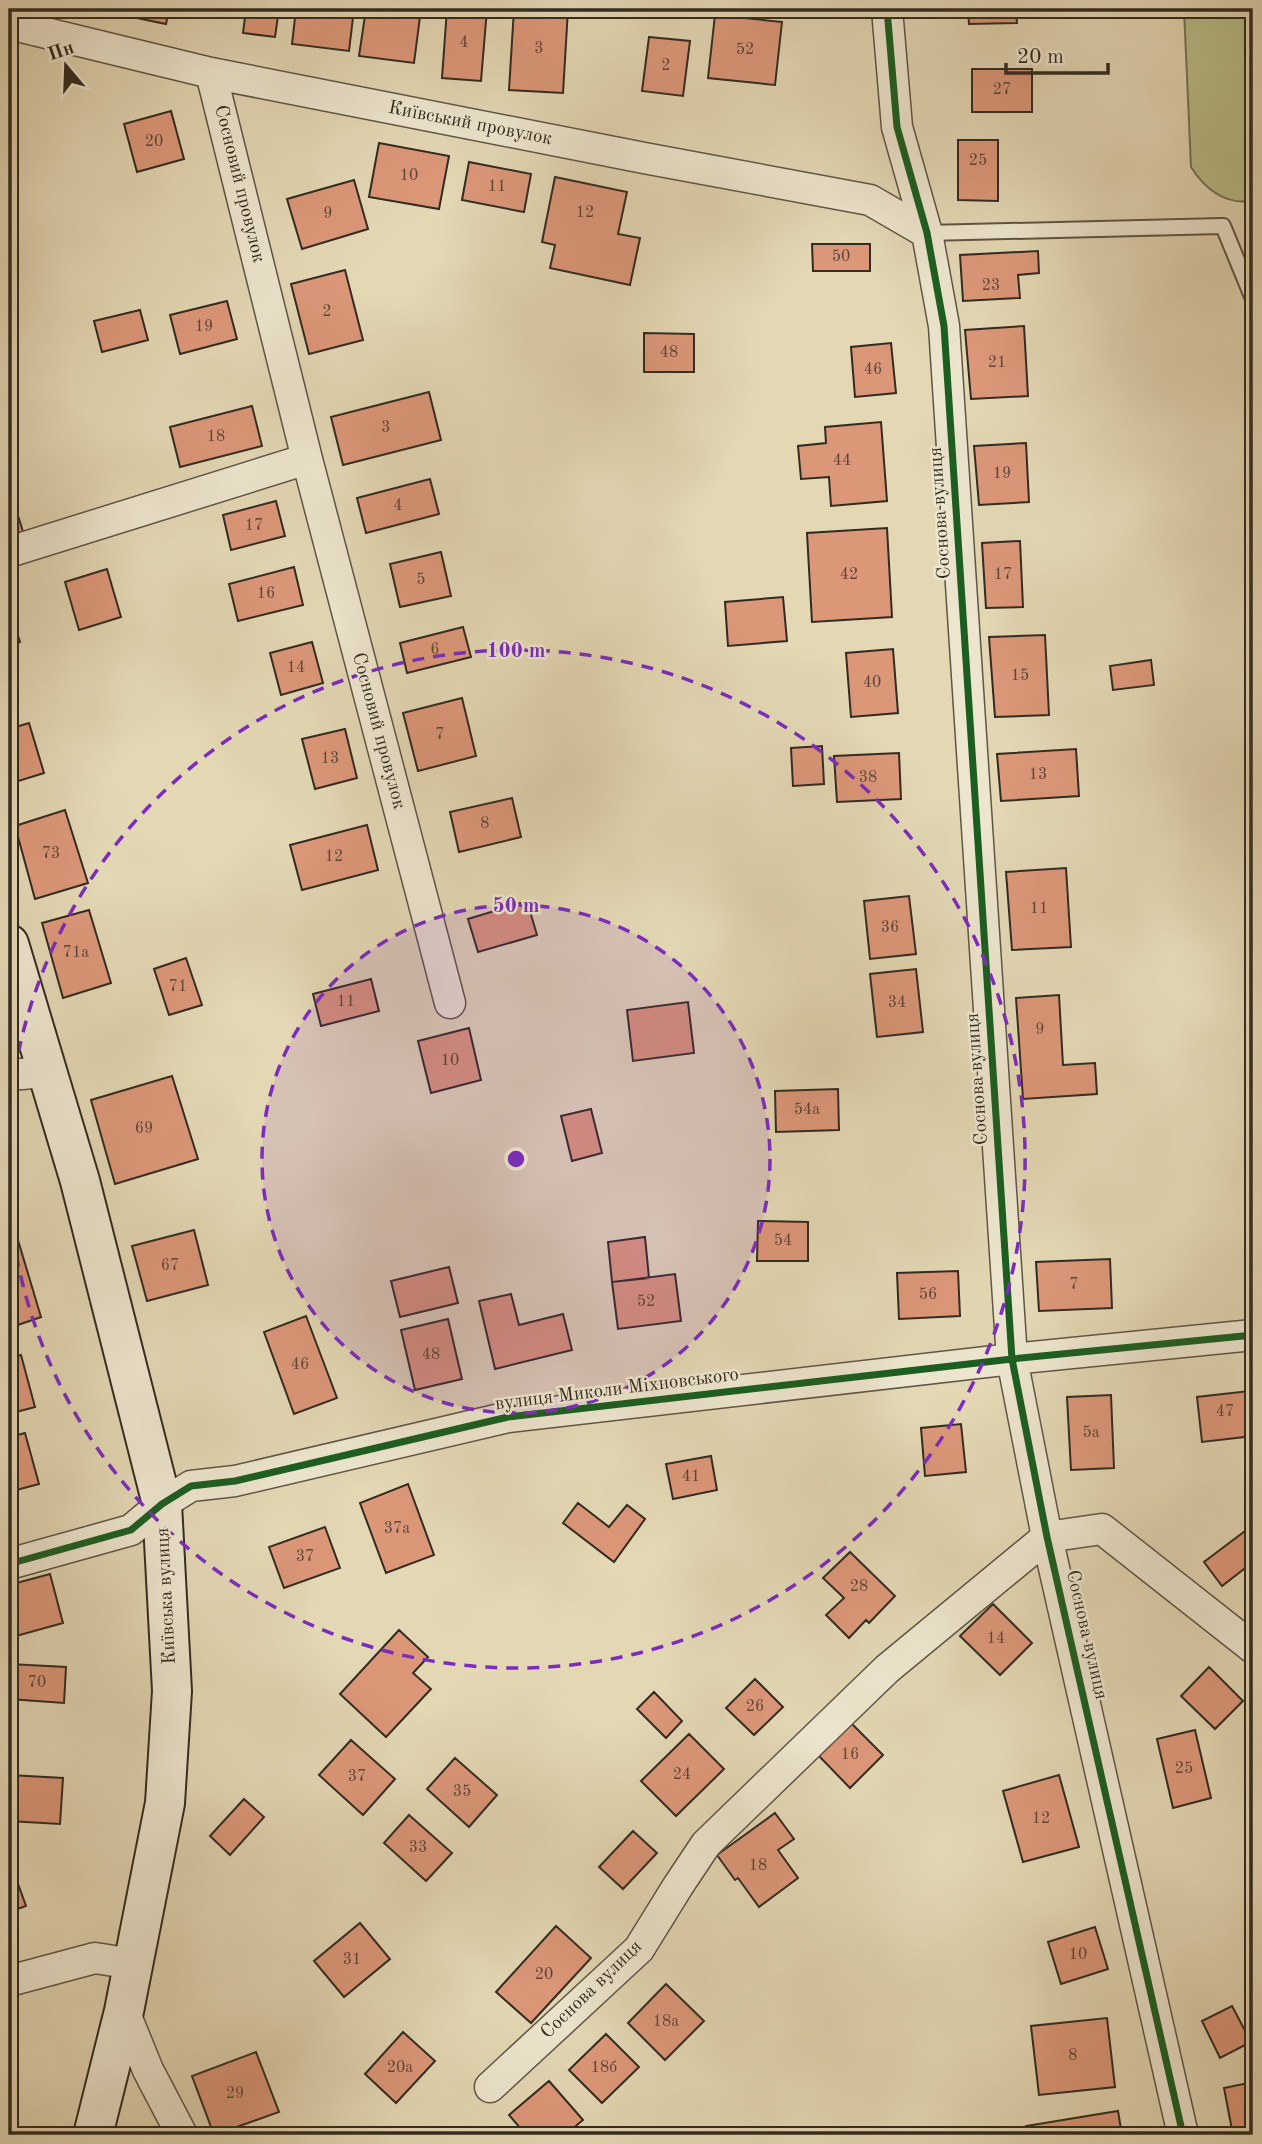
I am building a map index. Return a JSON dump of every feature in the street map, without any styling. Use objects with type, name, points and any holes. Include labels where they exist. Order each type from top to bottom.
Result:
[{"type":"main road","name":"Київська вулиця","points":[[9,944],[80,1181],[162,1504],[172,1691],[165,1803],[124,2011],[93,2135]]},
{"type":"street","name":"Соснова вулиця","points":[[887,9],[897,127],[927,233],[944,326],[1012,1359],[1047,1537],[1183,2135]]},
{"type":"street","name":"Київський провулок","points":[[9,24],[211,73],[870,200],[927,233]]},
{"type":"street","name":"Сосновий провулок","points":[[211,73],[307,458],[450,1003]]},
{"type":"street","points":[[9,552],[307,458]]},
{"type":"street","points":[[9,1075],[46,1072]]},
{"type":"street","name":"вулиця Миколи Міхновського","points":[[9,1564],[131,1530],[162,1504],[191,1486],[235,1481],[508,1417],[1012,1359],[1253,1335]]},
{"type":"street","points":[[1047,1537],[1102,1529],[1253,1648]]},
{"type":"street","name":"Соснова вулиця","points":[[489,2087],[639,1949],[706,1844],[887,1669],[1047,1537]]},
{"type":"street","points":[[9,1981],[95,1958],[133,1964]]},
{"type":"street","points":[[124,2011],[148,2070],[183,2135]]},
{"type":"lane","points":[[927,233],[1223,226],[1253,299]]},
{"type":"green space","points":[[1184,9],[1253,9],[1253,201],[1243,202],[1217,194],[1191,167]]},
{"type":"building","points":[[93,9],[169,9],[166,24]]},
{"type":"building","points":[[246,9],[279,9],[275,37],[243,33]]},
{"type":"building","points":[[296,9],[354,9],[349,51],[292,44]]},
{"type":"building","points":[[366,9],[421,9],[414,63],[359,56]]},
{"type":"building","points":[[447,9],[487,9],[481,81],[442,78]]},
{"type":"building","points":[[514,9],[568,9],[563,93],[509,90]]},
{"type":"building","points":[[968,9],[1016,9],[1017,23],[969,24]]},
{"type":"building","points":[[715,15],[782,22],[775,85],[708,78]]},
{"type":"building","points":[[649,37],[690,41],[683,96],[642,91]]},
{"type":"building","points":[[972,69],[1032,69],[1032,112],[972,112]]},
{"type":"building","points":[[171,111],[184,159],[137,172],[124,124]]},
{"type":"building","points":[[958,140],[998,140],[998,201],[958,200]]},
{"type":"building","points":[[379,143],[449,156],[439,209],[369,197]]},
{"type":"building","points":[[469,162],[531,174],[524,212],[462,200]]},
{"type":"building","points":[[555,177],[627,192],[618,234],[640,238],[630,285],[550,268],[555,245],[542,242]]},
{"type":"building","points":[[354,180],[368,229],[302,249],[287,199]]},
{"type":"building","points":[[812,244],[870,244],[870,271],[813,271]]},
{"type":"building","points":[[1038,251],[1039,273],[1018,275],[1020,298],[963,301],[960,255]]},
{"type":"building","points":[[345,270],[363,340],[309,354],[291,284]]},
{"type":"building","points":[[227,301],[237,339],[180,354],[170,315]]},
{"type":"building","points":[[140,310],[148,340],[102,352],[94,321]]},
{"type":"building","points":[[1024,326],[1028,396],[971,399],[965,330]]},
{"type":"building","points":[[644,333],[694,334],[694,372],[644,372]]},
{"type":"building","points":[[891,343],[896,393],[855,397],[851,347]]},
{"type":"building","points":[[429,392],[441,440],[343,465],[331,417]]},
{"type":"building","points":[[252,406],[262,446],[180,467],[170,427]]},
{"type":"building","points":[[881,422],[887,501],[831,506],[829,477],[801,479],[798,446],[826,443],[825,427]]},
{"type":"building","points":[[1026,443],[1029,502],[979,505],[974,446]]},
{"type":"building","points":[[430,479],[439,514],[366,533],[357,498]]},
{"type":"building","points":[[9,487],[25,538],[9,543]]},
{"type":"building","points":[[276,501],[285,536],[231,550],[223,515]]},
{"type":"building","points":[[887,528],[892,617],[812,622],[807,533]]},
{"type":"building","points":[[1020,541],[1023,607],[986,608],[982,543]]},
{"type":"building","points":[[441,552],[451,596],[400,607],[390,564]]},
{"type":"building","points":[[294,567],[303,605],[238,621],[229,584]]},
{"type":"building","points":[[107,569],[121,617],[79,630],[65,582]]},
{"type":"building","points":[[783,597],[787,641],[728,646],[725,602]]},
{"type":"building","points":[[9,605],[20,642],[9,645]]},
{"type":"building","points":[[463,627],[471,657],[407,673],[400,643]]},
{"type":"building","points":[[1045,635],[1049,715],[995,717],[989,637]]},
{"type":"building","points":[[312,642],[323,683],[281,695],[270,653]]},
{"type":"building","points":[[893,649],[898,713],[851,717],[846,653]]},
{"type":"building","points":[[1151,660],[1154,685],[1113,690],[1110,666]]},
{"type":"building","points":[[462,698],[476,756],[418,771],[403,713]]},
{"type":"building","points":[[29,723],[44,773],[9,784],[9,729]]},
{"type":"building","points":[[345,729],[357,778],[315,789],[302,739]]},
{"type":"building","points":[[822,746],[824,784],[793,786],[791,748]]},
{"type":"building","points":[[1076,749],[1079,796],[1001,801],[997,754]]},
{"type":"building","points":[[899,753],[901,799],[837,802],[834,756]]},
{"type":"building","points":[[512,798],[521,837],[459,852],[450,812]]},
{"type":"building","points":[[65,810],[88,883],[35,899],[15,826]]},
{"type":"building","points":[[367,825],[378,870],[302,890],[290,845]]},
{"type":"building","points":[[1066,868],[1071,947],[1012,950],[1006,872]]},
{"type":"building","points":[[909,896],[916,954],[870,959],[864,901]]},
{"type":"building","points":[[527,901],[537,935],[478,952],[468,919]]},
{"type":"building","points":[[89,910],[111,983],[63,998],[42,923]]},
{"type":"building","points":[[186,958],[202,1005],[169,1015],[154,969]]},
{"type":"building","points":[[916,969],[923,1032],[877,1037],[870,974]]},
{"type":"building","points":[[371,979],[379,1011],[321,1026],[313,994]]},
{"type":"building","points":[[1059,995],[1063,1065],[1095,1063],[1097,1094],[1023,1099],[1016,998]]},
{"type":"building","points":[[688,1002],[694,1053],[633,1061],[627,1010]]},
{"type":"building","points":[[469,1028],[481,1080],[431,1093],[418,1041]]},
{"type":"building","points":[[172,1076],[198,1159],[115,1184],[91,1100]]},
{"type":"building","points":[[838,1089],[839,1130],[776,1132],[775,1091]]},
{"type":"building","points":[[591,1109],[602,1153],[572,1161],[561,1116]]},
{"type":"building","points":[[9,1210],[41,1317],[9,1328]]},
{"type":"building","points":[[758,1221],[808,1222],[808,1261],[757,1261]]},
{"type":"building","points":[[194,1230],[208,1285],[147,1301],[132,1246]]},
{"type":"building","points":[[645,1237],[649,1278],[612,1282],[608,1242]]},
{"type":"building","points":[[1110,1259],[1112,1308],[1039,1311],[1036,1262]]},
{"type":"building","points":[[449,1267],[458,1303],[400,1317],[391,1281]]},
{"type":"building","points":[[958,1271],[960,1316],[899,1319],[897,1273]]},
{"type":"building","points":[[675,1274],[681,1321],[618,1329],[612,1282]]},
{"type":"building","points":[[511,1294],[519,1325],[563,1314],[572,1350],[495,1369],[479,1301]]},
{"type":"building","points":[[306,1316],[337,1398],[294,1414],[264,1332]]},
{"type":"building","points":[[448,1319],[462,1379],[415,1390],[401,1330]]},
{"type":"building","points":[[21,1355],[35,1407],[9,1414],[9,1358]]},
{"type":"building","points":[[1249,1391],[1253,1436],[1202,1442],[1197,1397]]},
{"type":"building","points":[[1111,1395],[1114,1468],[1071,1470],[1067,1397]]},
{"type":"building","points":[[961,1424],[966,1472],[925,1476],[921,1428]]},
{"type":"building","points":[[25,1433],[39,1484],[9,1492],[9,1437]]},
{"type":"building","points":[[711,1456],[717,1490],[673,1499],[666,1464]]},
{"type":"building","points":[[408,1484],[434,1555],[386,1573],[360,1503]]},
{"type":"building","points":[[578,1503],[609,1527],[627,1505],[645,1519],[614,1562],[563,1523]]},
{"type":"building","points":[[1253,1525],[1253,1562],[1222,1586],[1204,1562]]},
{"type":"building","points":[[325,1527],[340,1568],[284,1588],[269,1547]]},
{"type":"building","points":[[850,1552],[895,1596],[869,1623],[866,1620],[849,1638],[826,1615],[844,1598],[823,1578]]},
{"type":"building","points":[[50,1574],[63,1623],[9,1638],[9,1585]]},
{"type":"building","points":[[993,1604],[1032,1643],[1000,1675],[960,1636]]},
{"type":"building","points":[[399,1630],[428,1657],[413,1673],[431,1689],[386,1737],[340,1694]]},
{"type":"building","points":[[9,1664],[66,1667],[64,1703],[9,1699]]},
{"type":"building","points":[[1209,1667],[1243,1701],[1215,1729],[1181,1696]]},
{"type":"building","points":[[755,1679],[783,1707],[754,1735],[726,1708]]},
{"type":"building","points":[[654,1692],[682,1721],[666,1738],[637,1709]]},
{"type":"building","points":[[851,1723],[883,1755],[850,1788],[818,1755]]},
{"type":"building","points":[[1195,1730],[1211,1798],[1173,1808],[1157,1739]]},
{"type":"building","points":[[689,1734],[724,1769],[676,1816],[641,1781]]},
{"type":"building","points":[[351,1740],[395,1779],[363,1815],[319,1775]]},
{"type":"building","points":[[455,1758],[497,1795],[469,1827],[427,1789]]},
{"type":"building","points":[[9,1775],[63,1778],[60,1824],[9,1821]]},
{"type":"building","points":[[1059,1775],[1079,1847],[1023,1862],[1003,1791]]},
{"type":"building","points":[[244,1799],[264,1817],[230,1855],[210,1836]]},
{"type":"building","points":[[775,1813],[794,1839],[778,1850],[798,1878],[759,1907],[717,1855]]},
{"type":"building","points":[[409,1815],[452,1853],[426,1881],[384,1843]]},
{"type":"building","points":[[633,1831],[657,1853],[623,1889],[599,1867]]},
{"type":"building","points":[[9,1859],[26,1906],[9,1912]]},
{"type":"building","points":[[360,1923],[390,1959],[344,1997],[314,1961]]},
{"type":"building","points":[[556,1926],[591,1958],[531,2023],[496,1992]]},
{"type":"building","points":[[1095,1927],[1108,1969],[1061,1984],[1048,1942]]},
{"type":"building","points":[[666,1984],[704,2021],[665,2060],[628,2023]]},
{"type":"building","points":[[1232,2006],[1251,2042],[1220,2058],[1202,2021]]},
{"type":"building","points":[[1107,2018],[1115,2087],[1039,2095],[1031,2026]]},
{"type":"building","points":[[403,2032],[435,2061],[396,2103],[365,2074]]},
{"type":"building","points":[[606,2034],[639,2067],[602,2103],[569,2070]]},
{"type":"building","points":[[256,2052],[279,2112],[214,2135],[192,2076]]},
{"type":"building","points":[[549,2081],[583,2120],[565,2135],[526,2135],[509,2115]]},
{"type":"building","points":[[1253,2082],[1253,2135],[1233,2135],[1224,2088]]},
{"type":"building","points":[[1118,2111],[1122,2135],[1028,2135],[1026,2126]]},
{"type":"cycle path","points":[[887,9],[897,127],[927,233],[944,326],[1012,1359],[1047,1537],[1183,2135]]},
{"type":"cycle path","points":[[9,1564],[131,1530],[162,1504],[191,1486],[235,1481],[508,1417],[1012,1359],[1253,1335]]}]
